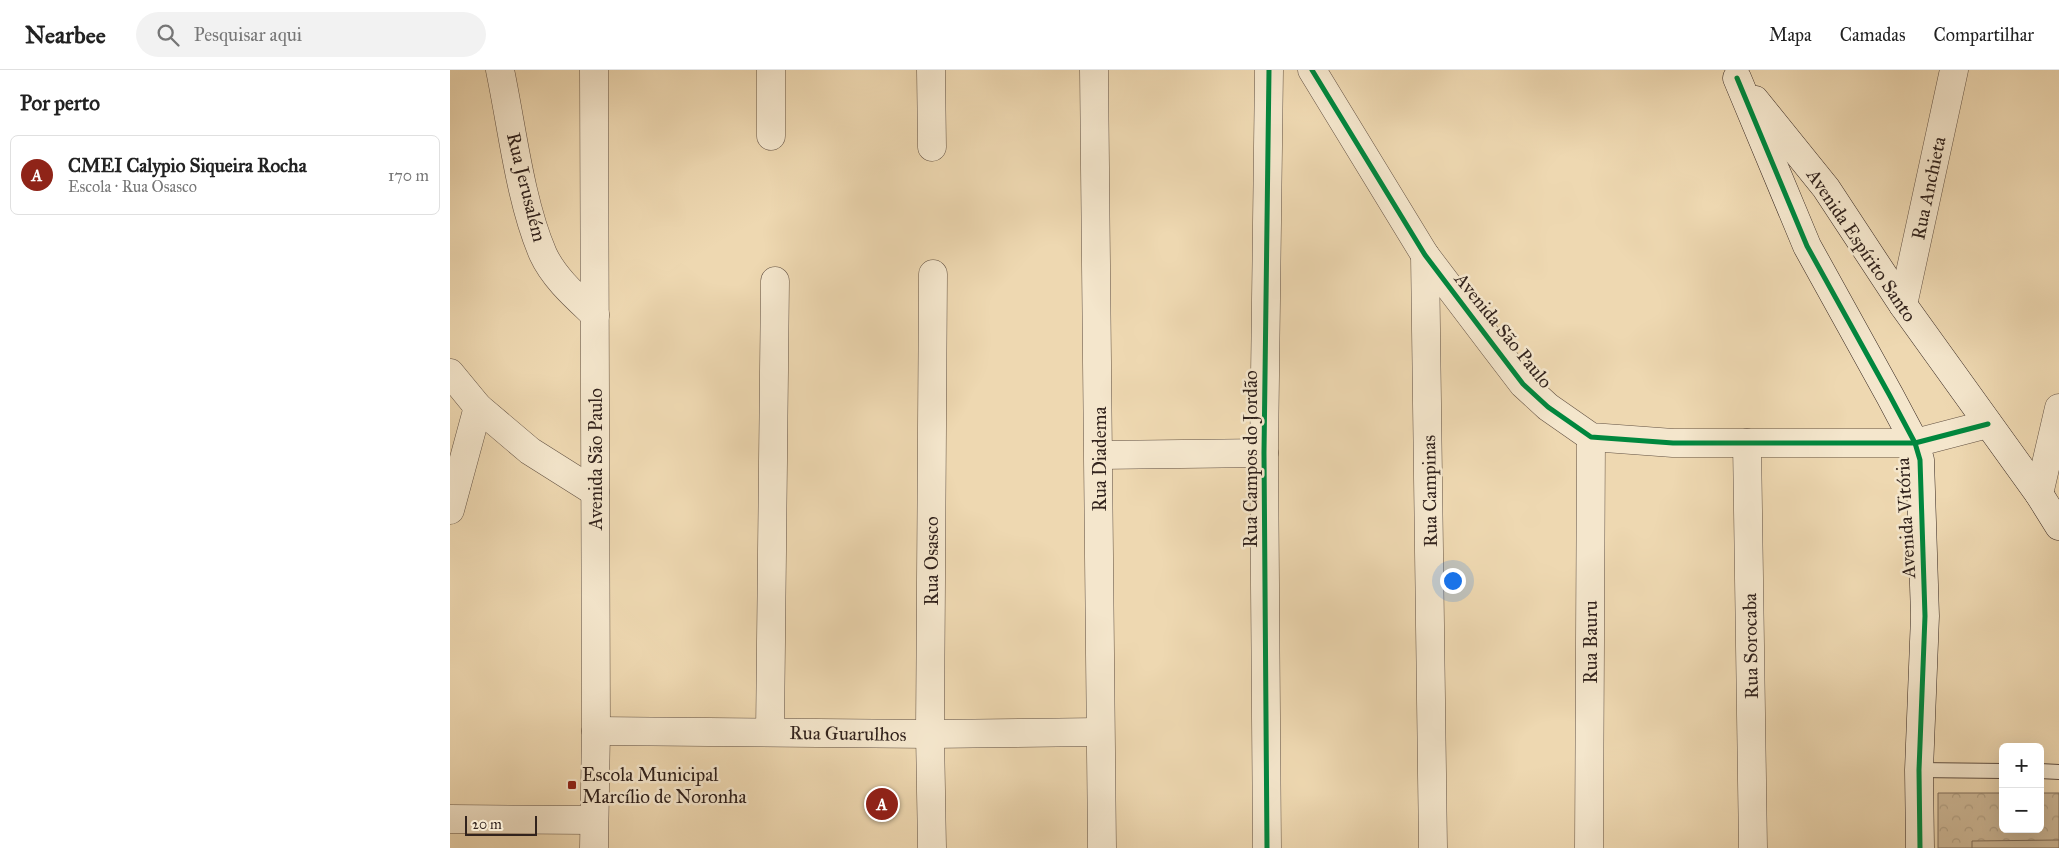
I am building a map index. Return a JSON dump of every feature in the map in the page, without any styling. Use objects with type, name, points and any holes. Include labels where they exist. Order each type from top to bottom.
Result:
[{"type":"street","name":"Rua Jerusalém","points":[[500,70],[526,200],[543,254],[567,288],[595,315]]},
{"type":"street","name":"Avenida São Paulo","points":[[594,70],[596,731],[594,848]]},
{"type":"street","points":[[771,70],[771,136]]},
{"type":"street","points":[[931,70],[932,147]]},
{"type":"street","name":"Rua Diadema","points":[[1094,70],[1100,455],[1099,732],[1102,848]]},
{"type":"street","name":"Rua Campos do Jordão","points":[[1267,848],[1264,453],[1269,70]]},
{"type":"street","name":"Avenida São Paulo","points":[[1312,70],[1426,255],[1523,384],[1548,407],[1591,437]]},
{"type":"street","name":"Rua Anchieta","points":[[1903,305],[1954,70]]},
{"type":"street","name":"Avenida Espírito Santo","points":[[1735,74],[1826,188],[1903,305],[2039,494],[2059,526]]},
{"type":"street","name":"Avenida Vitória","points":[[1735,74],[1807,246],[1915,443],[1920,460],[1925,616],[1919,770],[1920,848]]},
{"type":"street","points":[[1792,213],[1795,198],[1808,186],[1826,188]]},
{"type":"street","name":"Rua Campinas","points":[[1426,255],[1433,848]]},
{"type":"street","name":"Rua Osasco","points":[[932,848],[930,734],[933,274]]},
{"type":"street","points":[[770,732],[775,281]]},
{"type":"street","points":[[450,373],[478,407],[530,451],[595,492]]},
{"type":"street","points":[[450,510],[478,407]]},
{"type":"street","points":[[2039,494],[2059,408]]},
{"type":"street","points":[[1591,437],[1673,443],[1915,443],[1988,424]]},
{"type":"street","name":"Rua Bauru","points":[[1589,848],[1591,437]]},
{"type":"street","name":"Rua Sorocaba","points":[[1747,443],[1754,848]]},
{"type":"street","points":[[1100,455],[1264,453]]},
{"type":"street","name":"Rua Guarulhos","points":[[596,731],[930,734],[1099,732]]},
{"type":"street","points":[[450,819],[594,820]]},
{"type":"lane","points":[[1919,770],[1999,771]]},
{"type":"lane","points":[[2044,771],[2059,772]]},
{"type":"green space","points":[[1938,793],[1999,793],[1999,833],[2044,833],[2044,793],[2059,793],[2059,848],[1938,848]]},
{"type":"green space","points":[[2059,840],[2059,848],[1972,848],[1972,841]]},
{"type":"cycle path","points":[[1267,848],[1264,453],[1269,70]]},
{"type":"cycle path","points":[[1312,70],[1425,255],[1494,346],[1523,384],[1548,407],[1591,437],[1673,443],[1915,443],[1988,424]]},
{"type":"cycle path","points":[[1737,78],[1807,246],[1915,443],[1920,460],[1925,616],[1919,770],[1920,848]]},
{"type":"place","name":"Escola Municipal Marcílio de Noronha","points":[[572,785]]},
{"type":"place","name":"CMEI Calypio Siqueira Rocha","points":[[882,804]]}]
